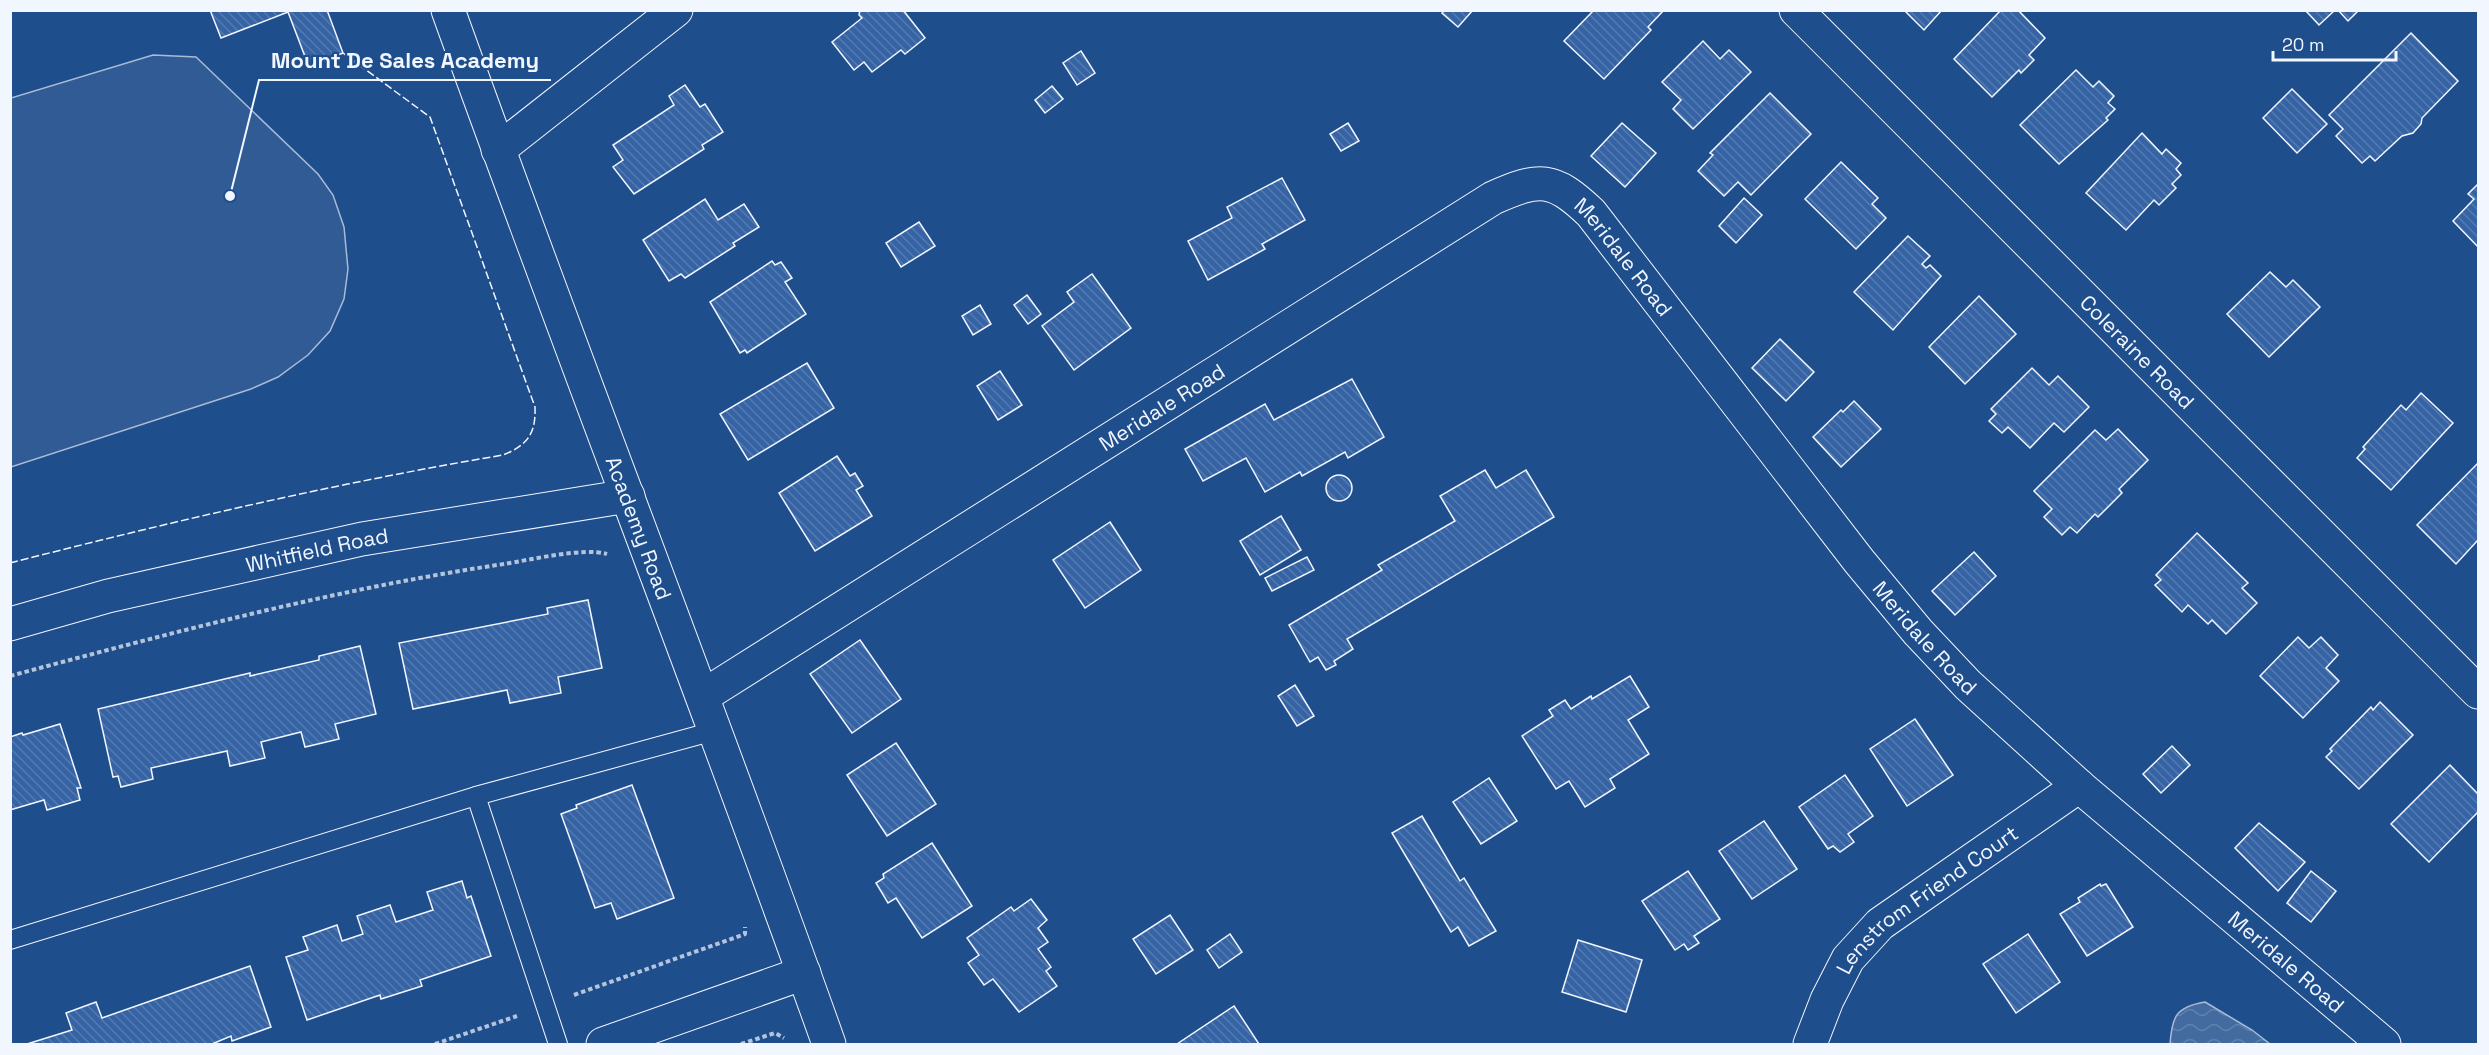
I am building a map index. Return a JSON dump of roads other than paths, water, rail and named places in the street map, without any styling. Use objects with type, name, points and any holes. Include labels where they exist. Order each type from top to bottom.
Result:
[{"type":"street","name":"Academy Road","points":[[448,10],[498,150],[703,696],[829,1044]]},
{"type":"street","points":[[498,150],[676,10]]},
{"type":"street","name":"Coleraine Road","points":[[1796,10],[2478,692]]},
{"type":"street","name":"Meridale Road","points":[[703,696],[1493,198],[1520,186],[1547,183],[1569,192],[1591,213],[1859,561],[1918,632],[1968,685],[2079,786],[2384,1044]]},
{"type":"street","name":"Whitfield Road","points":[[10,624],[108,596],[362,539],[628,496]]},
{"type":"street","name":"Lenstrom Friend Court","points":[[1810,1044],[1827,1000],[1848,959],[1880,924],[2079,786]]},
{"type":"street","points":[[603,1044],[804,973]]},
{"type":"lane","points":[[10,940],[476,796],[714,731]]},
{"type":"lane","points":[[476,796],[558,1044]]},
{"type":"water","points":[[2205,1002],[2252,1030],[2270,1044],[2170,1044],[2172,1026],[2177,1014],[2195,1004]]},
{"type":"place","name":"Mount De Sales Academy","points":[[230,196]]}]
